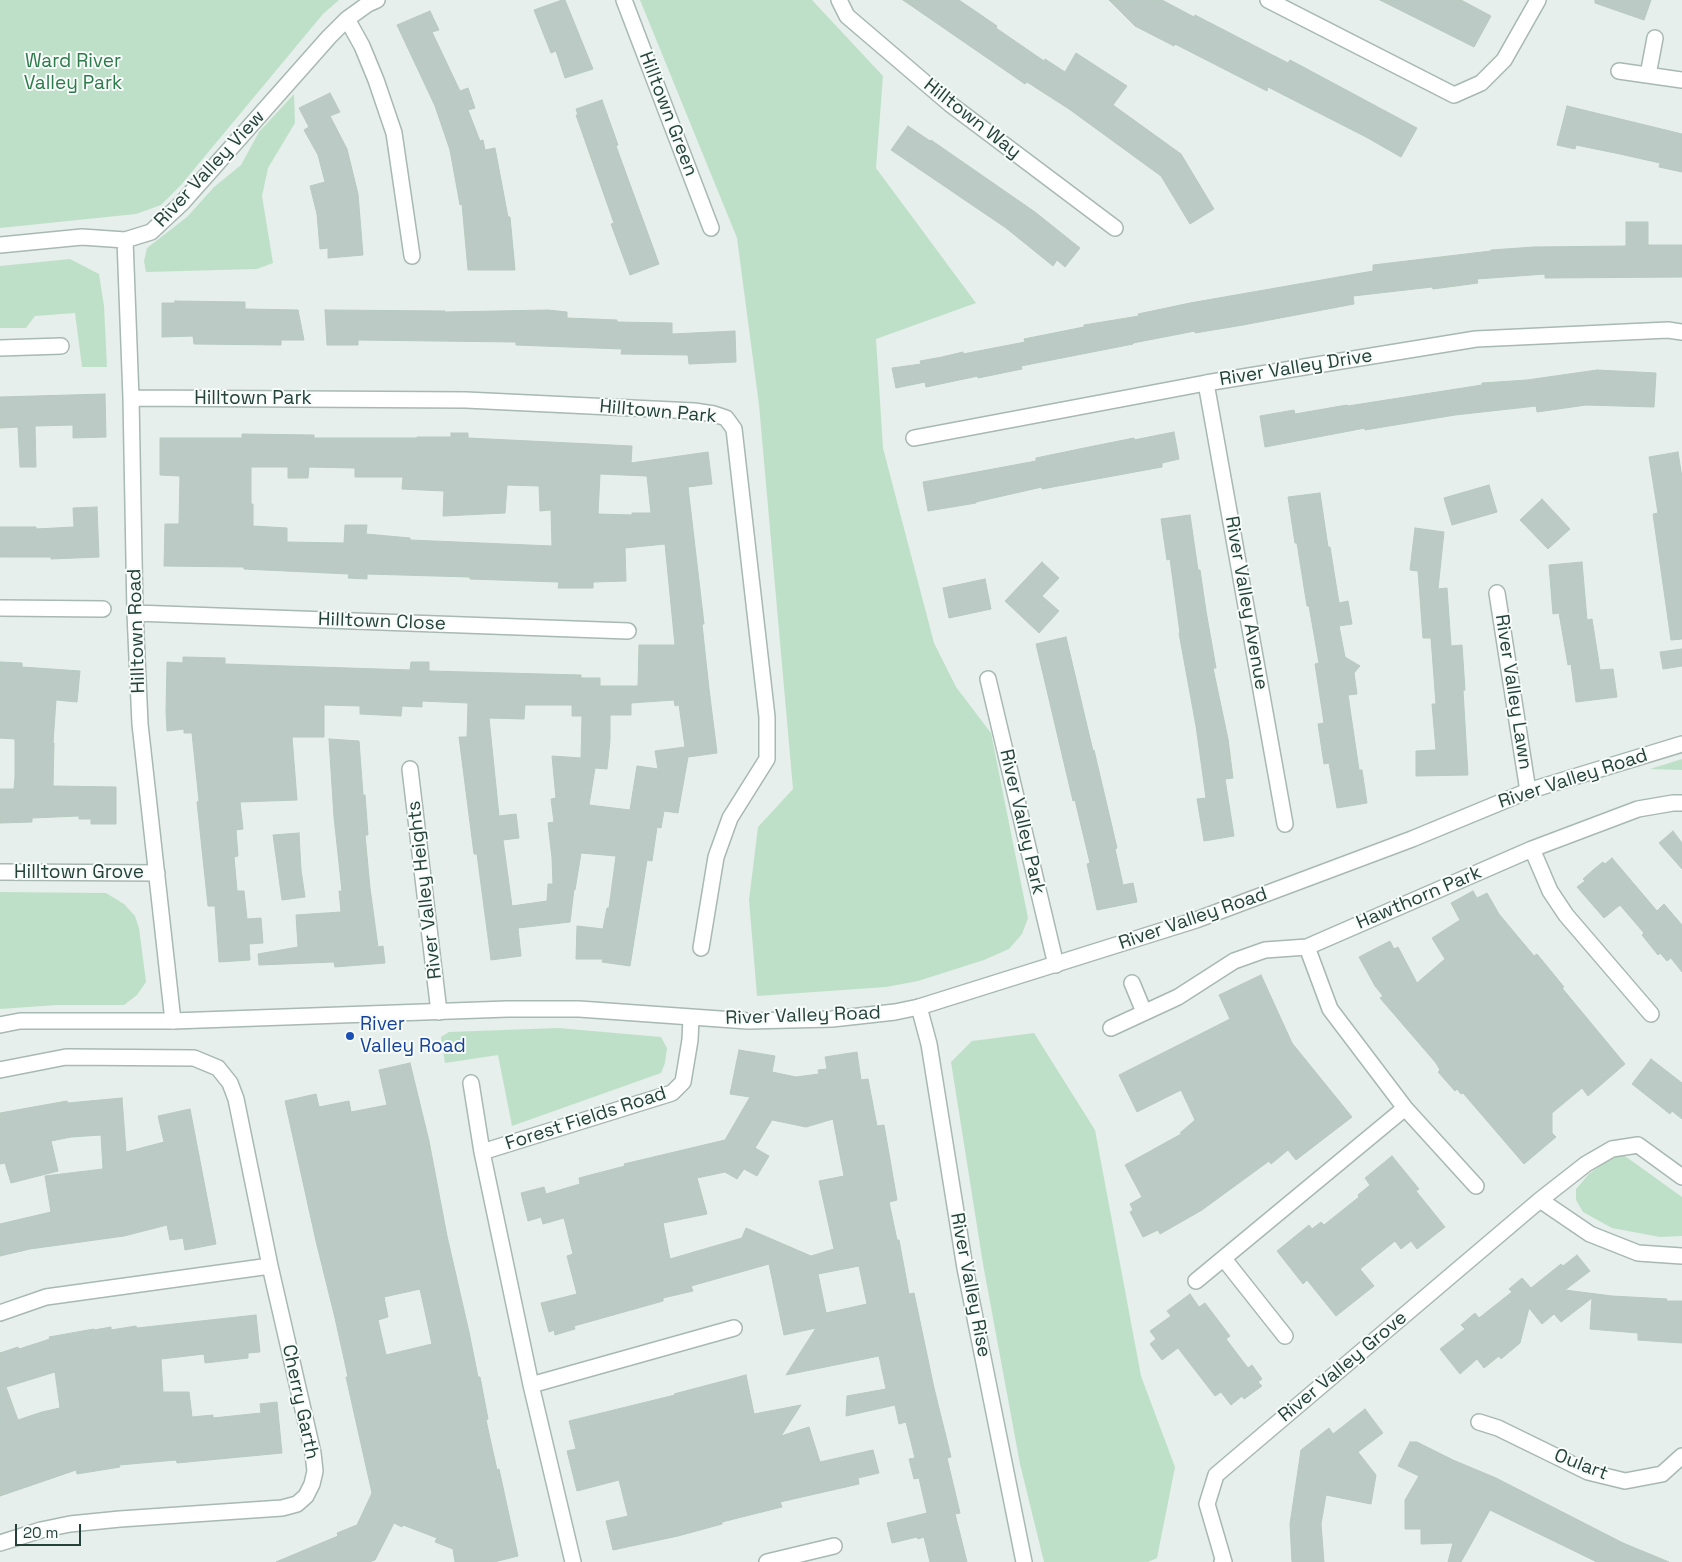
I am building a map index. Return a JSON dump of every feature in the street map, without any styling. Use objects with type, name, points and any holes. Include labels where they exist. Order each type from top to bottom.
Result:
[{"type":"street","name":"River Valley View","points":[[0,245],[82,237],[125,240],[151,232],[182,203],[329,37],[347,19],[377,0]]},
{"type":"street","name":"Hilltown Green","points":[[624,0],[710,228]]},
{"type":"street","name":"Hilltown Way","points":[[839,0],[846,16],[950,104],[1115,228]]},
{"type":"street","points":[[1268,0],[1454,95],[1481,83],[1504,60],[1538,0]]},
{"type":"street","points":[[347,19],[362,46],[373,72],[394,133],[412,256]]},
{"type":"street","points":[[1648,75],[1655,38]]},
{"type":"street","points":[[1619,71],[1682,80]]},
{"type":"street","name":"Hilltown Road","points":[[125,240],[131,398],[135,613],[140,724],[173,1021]]},
{"type":"street","name":"River Valley Drive","points":[[914,438],[1206,383],[1476,339],[1668,330],[1682,332]]},
{"type":"street","points":[[0,348],[62,346]]},
{"type":"street","name":"River Valley Avenue","points":[[1206,383],[1285,824]]},
{"type":"street","name":"Hilltown Park","points":[[131,398],[466,400],[694,411],[726,418],[734,429],[767,718],[767,759],[730,818],[716,857],[701,948]]},
{"type":"street","name":"River Valley Lawn","points":[[1497,593],[1528,791]]},
{"type":"street","points":[[0,608],[103,609]]},
{"type":"street","name":"Hilltown Close","points":[[135,613],[628,631]]},
{"type":"street","name":"River Valley Park","points":[[988,679],[1056,964]]},
{"type":"street","name":"River Valley Road","points":[[0,1024],[74,1020],[173,1021],[579,1009],[748,1022],[871,1016],[919,1007],[1196,920],[1412,839],[1528,791],[1682,744]]},
{"type":"street","name":"River Valley Heights","points":[[410,769],[439,1012]]},
{"type":"street","name":"Hawthorn Park","points":[[1111,1028],[1178,997],[1234,962],[1265,950],[1307,947],[1532,849],[1638,809],[1682,803]]},
{"type":"street","points":[[1532,849],[1550,891],[1566,915],[1651,1014]]},
{"type":"street","name":"Hilltown Grove","points":[[0,872],[157,873]]},
{"type":"street","points":[[1307,947],[1330,1009],[1405,1108],[1476,1186]]},
{"type":"street","points":[[1132,983],[1144,1012]]},
{"type":"street","name":"River Valley Rise","points":[[919,1007],[929,1044],[965,1268],[1024,1562]]},
{"type":"street","name":"Forest Fields Road","points":[[482,1152],[672,1094],[683,1082],[690,1040],[691,1018]]},
{"type":"street","name":"Cherry Garth","points":[[0,1070],[66,1057],[194,1058],[218,1068],[230,1083],[236,1099],[315,1471],[313,1482],[306,1496],[297,1504],[282,1508],[120,1518],[41,1530],[0,1543]]},
{"type":"street","name":"Forest Fields Road","points":[[471,1083],[482,1152],[531,1385],[573,1562]]},
{"type":"street","points":[[1196,1281],[1405,1108]]},
{"type":"street","name":"River Valley Grove","points":[[1223,1562],[1207,1504],[1216,1475],[1540,1200],[1586,1164],[1612,1150],[1629,1147],[1638,1146],[1682,1177]]},
{"type":"street","points":[[1540,1200],[1590,1234],[1638,1253],[1682,1256]]},
{"type":"street","points":[[1224,1259],[1285,1336]]},
{"type":"street","points":[[0,1313],[46,1297],[270,1266]]},
{"type":"street","points":[[531,1385],[734,1328]]},
{"type":"street","name":"Oulart","points":[[1479,1422],[1498,1428],[1588,1472],[1625,1481],[1662,1474],[1682,1456]]},
{"type":"street","points":[[767,1562],[834,1546]]},
{"type":"green space","name":"Ward River Valley Park","points":[[0,0],[339,0],[323,14],[181,185],[161,205],[136,214],[0,228]]},
{"type":"green space","points":[[640,0],[812,0],[883,76],[876,168],[976,303],[876,339],[883,448],[934,643],[956,687],[991,733],[1028,918],[1022,934],[1009,949],[984,960],[918,981],[886,987],[757,996],[749,900],[758,827],[793,789],[759,405],[737,238]]},
{"type":"green space","points":[[294,94],[295,123],[268,168],[262,196],[273,263],[257,269],[146,272],[144,261],[147,248],[187,217],[214,187],[241,165],[259,132]]},
{"type":"green space","points":[[70,259],[99,274],[104,306],[107,367],[82,367],[75,313],[35,316],[26,328],[0,328],[0,266]]},
{"type":"green space","points":[[1682,759],[1682,770],[1650,769]]},
{"type":"green space","points":[[0,892],[106,893],[124,904],[135,916],[139,928],[146,982],[137,995],[124,1005],[57,1005],[0,1009]]},
{"type":"green space","points":[[558,1028],[661,1037],[667,1048],[665,1063],[661,1073],[512,1126],[498,1055],[445,1063],[441,1037],[449,1032]]},
{"type":"green space","points":[[1034,1033],[1095,1130],[1141,1376],[1175,1467],[1157,1558],[1148,1562],[1044,1562],[1020,1464],[983,1264],[951,1062],[972,1041]]},
{"type":"green space","points":[[1614,1155],[1625,1156],[1682,1197],[1682,1236],[1660,1237],[1612,1228],[1583,1212],[1576,1200],[1576,1189],[1589,1174]]},
{"type":"building","points":[[565,0],[593,69],[565,78],[556,51],[551,53],[534,10]]},
{"type":"building","points":[[903,0],[959,0],[1044,61],[1045,59],[1065,72],[1076,53],[1127,86],[1113,105],[1181,154],[1214,209],[1190,224],[1161,176],[1069,109],[1027,82],[1025,84]]},
{"type":"building","points":[[1109,0],[1162,0],[1288,63],[1290,60],[1417,128],[1401,157],[1268,87],[1267,91],[1175,44],[1174,46],[1135,26]]},
{"type":"building","points":[[1380,0],[1461,0],[1491,16],[1474,47]]},
{"type":"building","points":[[1595,0],[1651,0],[1644,20],[1595,3]]},
{"type":"building","points":[[430,11],[439,30],[432,32],[460,91],[468,88],[475,108],[468,110],[480,141],[483,140],[485,150],[495,148],[508,217],[510,217],[515,270],[468,270],[462,204],[460,205],[450,150],[435,106],[397,25]]},
{"type":"building","points":[[330,93],[340,112],[330,116],[347,149],[358,194],[363,255],[328,258],[328,248],[320,249],[317,214],[310,186],[325,182],[318,155],[304,130],[309,127],[299,108]]},
{"type":"building","points":[[602,100],[618,145],[616,146],[659,264],[630,275],[611,224],[614,223],[576,115],[578,115],[576,109]]},
{"type":"building","points":[[1567,106],[1682,134],[1682,172],[1659,167],[1660,163],[1620,154],[1576,145],[1575,149],[1557,145]]},
{"type":"building","points":[[908,126],[1035,212],[1080,248],[1065,267],[1057,260],[1053,266],[1006,228],[891,150]]},
{"type":"building","points":[[1626,222],[1648,222],[1648,245],[1682,245],[1682,277],[1545,278],[1545,274],[1477,279],[1478,283],[1353,296],[1354,304],[1133,343],[1021,366],[1022,369],[978,378],[978,376],[926,387],[925,382],[896,388],[892,368],[921,364],[920,361],[963,352],[963,354],[1025,342],[1024,339],[1084,327],[1084,325],[1139,316],[1138,314],[1190,303],[1373,271],[1373,265],[1491,250],[1534,247],[1626,246]]},
{"type":"building","points":[[175,301],[245,302],[245,309],[298,310],[304,340],[281,340],[281,345],[194,344],[193,336],[162,337],[162,303],[175,303]]},
{"type":"building","points":[[325,310],[445,312],[548,310],[567,312],[567,318],[617,320],[617,322],[672,323],[672,334],[735,331],[736,362],[689,364],[688,355],[621,354],[622,349],[516,345],[516,342],[358,340],[358,345],[327,345]]},
{"type":"building","points":[[1597,370],[1656,373],[1654,407],[1586,405],[1537,412],[1536,406],[1455,415],[1365,430],[1365,428],[1265,447],[1260,416],[1294,410],[1295,414],[1482,385],[1482,383],[1527,380]]},
{"type":"building","points":[[105,394],[106,437],[73,438],[73,425],[35,426],[36,467],[20,467],[18,427],[0,428],[0,397]]},
{"type":"building","points":[[1174,432],[1179,459],[1162,463],[1162,467],[1042,489],[1042,487],[976,503],[928,511],[923,482],[1036,461],[1036,458],[1134,438],[1134,440]]},
{"type":"building","points":[[451,433],[468,433],[468,438],[632,446],[631,463],[708,452],[712,484],[688,487],[717,753],[688,757],[678,813],[664,811],[661,828],[657,827],[652,861],[647,860],[630,966],[602,962],[603,959],[576,959],[577,926],[603,929],[607,908],[609,908],[616,856],[581,853],[570,922],[518,928],[521,956],[491,960],[477,854],[474,854],[459,737],[467,737],[468,703],[422,701],[422,707],[402,706],[401,716],[360,714],[360,706],[324,705],[324,737],[292,737],[297,800],[240,802],[243,829],[236,830],[238,856],[234,857],[237,891],[244,891],[247,919],[261,918],[263,943],[249,944],[250,960],[219,962],[215,906],[208,906],[192,733],[184,733],[184,729],[167,731],[167,662],[183,663],[183,657],[225,658],[225,664],[410,670],[411,662],[429,662],[429,671],[581,675],[581,678],[600,678],[600,686],[638,686],[639,645],[675,645],[665,544],[625,548],[626,581],[593,582],[593,588],[558,588],[559,582],[470,579],[470,577],[367,574],[367,579],[348,578],[349,574],[244,569],[244,567],[164,566],[165,524],[179,524],[180,476],[160,475],[160,438],[242,438],[242,434],[314,435],[314,438],[451,437]],"holes":[[[251,467],[288,467],[288,478],[308,478],[309,467],[355,468],[355,477],[403,477],[402,489],[444,491],[443,516],[505,513],[507,485],[539,486],[540,511],[551,510],[552,546],[410,540],[410,538],[366,534],[367,525],[345,525],[344,543],[287,542],[287,528],[253,526],[253,504],[251,504]],[[600,474],[647,476],[651,513],[632,513],[632,515],[598,514]],[[674,700],[675,706],[679,705],[685,747],[655,751],[658,769],[637,766],[630,810],[589,805],[595,768],[607,769],[610,715],[631,715],[631,703]],[[525,705],[572,705],[572,716],[582,716],[581,758],[552,756],[556,798],[551,799],[554,822],[548,823],[553,884],[548,884],[547,901],[512,906],[503,840],[519,838],[516,814],[499,816],[489,718],[524,719]]]},
{"type":"building","points":[[1678,452],[1682,478],[1682,639],[1671,640],[1653,514],[1658,513],[1649,457]]},
{"type":"building","points":[[1489,485],[1497,512],[1452,525],[1444,498]]},
{"type":"building","points":[[1320,493],[1339,603],[1348,601],[1352,624],[1339,626],[1345,657],[1360,666],[1354,673],[1357,694],[1348,695],[1359,770],[1362,770],[1367,803],[1337,808],[1329,763],[1324,764],[1318,724],[1324,723],[1315,664],[1319,663],[1309,606],[1307,606],[1297,543],[1295,543],[1288,497]]},
{"type":"building","points":[[1542,499],[1570,529],[1548,549],[1520,520]]},
{"type":"building","points":[[97,507],[99,557],[51,559],[51,557],[0,557],[0,527],[36,527],[36,529],[74,527],[73,508]]},
{"type":"building","points":[[1190,515],[1216,668],[1213,668],[1228,739],[1233,778],[1225,779],[1234,836],[1204,841],[1197,799],[1206,798],[1196,726],[1179,633],[1170,559],[1167,560],[1161,519]]},
{"type":"building","points":[[1415,528],[1444,532],[1438,589],[1447,588],[1451,646],[1462,645],[1468,775],[1416,776],[1416,751],[1436,750],[1432,704],[1436,704],[1431,638],[1423,638],[1418,571],[1410,570]]},
{"type":"building","points":[[1042,562],[1059,578],[1042,596],[1059,611],[1039,633],[1005,601]]},
{"type":"building","points":[[1582,562],[1587,620],[1592,619],[1600,670],[1613,669],[1617,697],[1576,702],[1571,664],[1568,665],[1559,613],[1553,614],[1549,565]]},
{"type":"building","points":[[985,579],[991,609],[949,618],[943,588]]},
{"type":"building","points":[[1066,637],[1117,848],[1115,849],[1123,885],[1133,883],[1137,902],[1097,910],[1087,864],[1090,863],[1075,800],[1073,801],[1036,644]]},
{"type":"building","points":[[1682,649],[1682,666],[1663,669],[1660,652]]},
{"type":"building","points":[[0,662],[22,663],[22,667],[80,671],[77,702],[56,700],[53,786],[116,787],[116,824],[91,824],[91,819],[79,819],[79,816],[32,818],[32,822],[0,823],[0,789],[14,789],[15,739],[0,738]]},
{"type":"building","points":[[329,739],[359,741],[368,835],[365,835],[370,888],[378,947],[383,946],[385,963],[335,967],[334,962],[259,965],[258,954],[298,947],[296,915],[341,912],[339,891],[342,891],[334,817]]},
{"type":"building","points":[[1673,831],[1682,843],[1682,869],[1659,843]]},
{"type":"building","points":[[299,833],[305,897],[282,900],[273,835]]},
{"type":"building","points":[[1612,858],[1657,911],[1664,904],[1682,925],[1682,972],[1671,958],[1667,961],[1660,953],[1658,955],[1642,935],[1644,933],[1620,905],[1604,918],[1577,887],[1585,881],[1583,879],[1593,870]]},
{"type":"building","points":[[1473,891],[1477,898],[1487,893],[1499,914],[1534,956],[1537,954],[1564,987],[1562,988],[1625,1064],[1588,1096],[1582,1088],[1552,1113],[1552,1133],[1556,1137],[1524,1164],[1463,1093],[1461,1094],[1457,1089],[1455,1091],[1438,1072],[1440,1070],[1436,1063],[1380,998],[1383,996],[1375,986],[1359,957],[1390,941],[1394,949],[1398,947],[1417,983],[1445,959],[1432,938],[1460,920],[1451,903]]},
{"type":"building","points":[[1261,975],[1292,1043],[1352,1117],[1296,1160],[1288,1150],[1271,1164],[1269,1161],[1202,1210],[1160,1234],[1158,1230],[1143,1237],[1130,1212],[1133,1210],[1130,1204],[1142,1197],[1125,1165],[1183,1133],[1180,1133],[1195,1120],[1181,1090],[1137,1112],[1119,1075],[1230,1019],[1219,995]]},
{"type":"building","points":[[739,1050],[775,1056],[772,1072],[796,1077],[819,1074],[818,1070],[827,1069],[825,1057],[857,1052],[861,1080],[868,1079],[877,1126],[884,1125],[897,1200],[889,1202],[897,1240],[899,1240],[909,1294],[914,1293],[951,1457],[947,1458],[960,1513],[955,1514],[967,1562],[930,1562],[924,1537],[892,1543],[887,1523],[927,1513],[919,1478],[914,1479],[909,1459],[915,1458],[906,1422],[899,1424],[895,1405],[846,1416],[847,1396],[886,1389],[879,1356],[786,1375],[816,1328],[784,1335],[769,1264],[691,1286],[693,1291],[663,1298],[663,1301],[574,1326],[575,1329],[555,1335],[554,1330],[549,1332],[541,1303],[577,1294],[567,1256],[573,1254],[564,1218],[543,1224],[541,1217],[528,1221],[521,1193],[544,1187],[546,1194],[580,1184],[579,1178],[625,1166],[624,1164],[725,1140],[750,1097],[730,1094]],"holes":[[[833,1119],[844,1176],[819,1181],[834,1249],[811,1256],[746,1228],[742,1238],[670,1259],[663,1223],[707,1214],[697,1178],[725,1172],[737,1179],[744,1169],[757,1176],[769,1156],[755,1148],[772,1120],[806,1127]],[[859,1266],[867,1304],[826,1313],[818,1274]]]},
{"type":"building","points":[[1651,1059],[1682,1083],[1682,1119],[1672,1111],[1670,1114],[1632,1084]]},
{"type":"building","points":[[410,1063],[429,1141],[447,1236],[478,1377],[480,1377],[488,1419],[486,1420],[518,1556],[494,1562],[455,1562],[453,1549],[435,1542],[437,1538],[394,1523],[375,1560],[369,1562],[276,1562],[338,1536],[337,1533],[357,1525],[372,1493],[335,1318],[285,1101],[316,1094],[319,1107],[349,1101],[351,1112],[387,1105],[379,1070]],"holes":[[[420,1289],[432,1344],[386,1355],[378,1320],[388,1317],[384,1297]]]},
{"type":"building","points":[[122,1098],[126,1152],[164,1142],[158,1116],[190,1109],[216,1244],[185,1250],[183,1238],[170,1240],[167,1225],[124,1236],[30,1249],[0,1256],[0,1224],[51,1212],[45,1176],[103,1169],[101,1135],[71,1137],[51,1141],[58,1171],[11,1183],[5,1163],[0,1164],[0,1113],[67,1101],[68,1103]]},
{"type":"building","points":[[1392,1156],[1419,1189],[1416,1191],[1445,1227],[1417,1249],[1411,1241],[1401,1249],[1395,1241],[1360,1269],[1374,1286],[1336,1316],[1307,1280],[1303,1284],[1277,1251],[1309,1225],[1312,1229],[1321,1222],[1324,1225],[1359,1197],[1358,1195],[1370,1185],[1365,1178]]},
{"type":"building","points":[[1577,1255],[1590,1271],[1565,1290],[1612,1296],[1682,1301],[1682,1343],[1638,1340],[1638,1333],[1590,1329],[1592,1298],[1561,1322],[1554,1314],[1542,1324],[1529,1308],[1520,1343],[1501,1359],[1499,1356],[1484,1368],[1477,1359],[1460,1374],[1440,1349],[1465,1329],[1461,1325],[1475,1313],[1479,1318],[1512,1292],[1509,1289],[1522,1278],[1531,1288],[1561,1264],[1563,1266]]},
{"type":"building","points":[[1190,1294],[1199,1307],[1205,1303],[1230,1336],[1226,1339],[1248,1368],[1252,1365],[1262,1379],[1258,1382],[1262,1386],[1244,1399],[1242,1396],[1231,1405],[1221,1392],[1215,1396],[1178,1348],[1162,1360],[1150,1344],[1156,1339],[1150,1331],[1171,1316],[1167,1311]]},
{"type":"building","points":[[256,1315],[260,1352],[248,1353],[248,1358],[205,1363],[204,1354],[161,1359],[163,1392],[189,1392],[192,1417],[213,1415],[213,1418],[261,1413],[260,1404],[277,1402],[282,1453],[177,1463],[176,1460],[119,1465],[120,1467],[77,1474],[76,1470],[0,1496],[0,1353],[50,1339],[49,1337],[111,1327],[111,1330],[136,1326],[137,1328]],"holes":[[[55,1372],[60,1408],[18,1420],[6,1387]]]},
{"type":"building","points":[[746,1375],[754,1414],[801,1405],[781,1436],[809,1427],[820,1462],[873,1450],[879,1473],[858,1478],[859,1484],[780,1502],[782,1507],[722,1522],[722,1524],[678,1536],[613,1550],[606,1521],[628,1516],[619,1480],[577,1491],[567,1451],[576,1449],[569,1421]]},
{"type":"building","points":[[1365,1409],[1383,1433],[1358,1452],[1376,1475],[1371,1504],[1326,1495],[1321,1524],[1324,1562],[1292,1562],[1290,1524],[1301,1450],[1329,1428],[1333,1434]]},
{"type":"building","points":[[1410,1442],[1417,1442],[1496,1478],[1623,1543],[1669,1562],[1597,1562],[1490,1510],[1461,1562],[1448,1562],[1453,1543],[1421,1544],[1421,1529],[1405,1529],[1405,1500],[1419,1476],[1398,1466]]},
{"type":"place","name":"River Valley Road","points":[[350,1036]]}]
